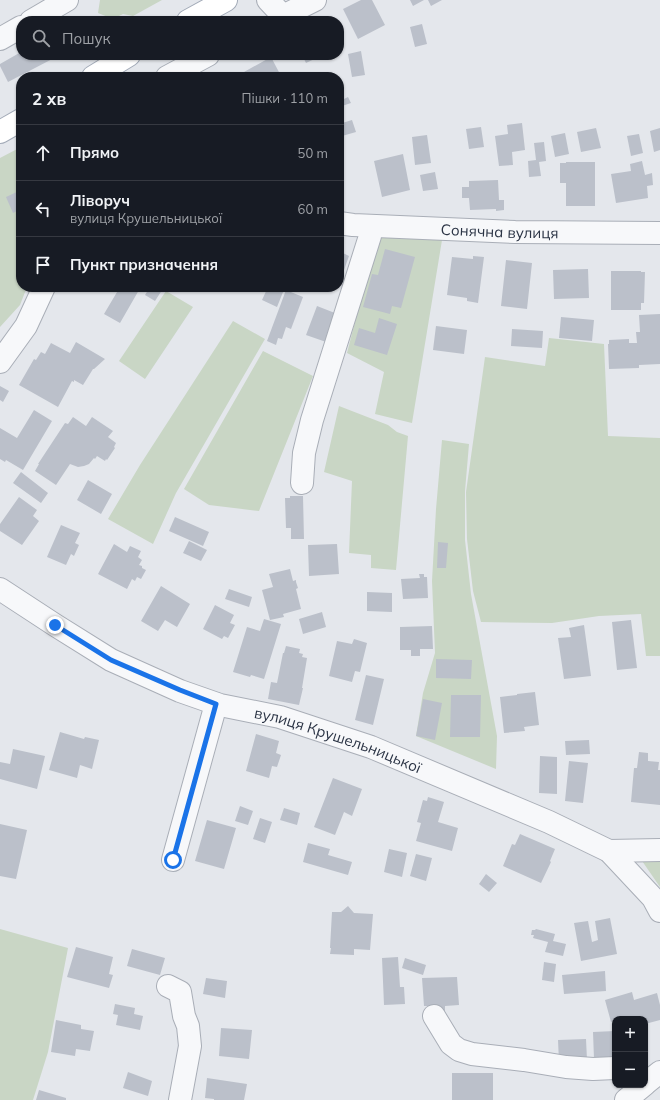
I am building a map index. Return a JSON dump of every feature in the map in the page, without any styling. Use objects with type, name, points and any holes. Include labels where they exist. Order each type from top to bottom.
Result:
[{"type":"main road","points":[[197,16],[226,0]]},
{"type":"main road","points":[[101,72],[121,60]]},
{"type":"main road","points":[[0,132],[16,123]]},
{"type":"street","points":[[40,16],[67,0]]},
{"type":"street","points":[[268,0],[277,16]]},
{"type":"street","points":[[282,16],[315,0]]},
{"type":"street","points":[[0,39],[16,30]]},
{"type":"street","points":[[176,72],[199,60]]},
{"type":"street","name":"Сонячна вулиця","points":[[344,224],[515,232],[660,233]]},
{"type":"street","points":[[302,483],[304,453],[312,420],[370,236],[371,226]]},
{"type":"street","points":[[0,362],[26,326],[42,292]]},
{"type":"street","name":"вулиця Крушельницької","points":[[0,589],[111,660],[180,690],[216,704],[280,717],[370,747],[549,822],[609,851],[653,898],[660,911]]},
{"type":"street","points":[[173,860],[216,704]]},
{"type":"street","points":[[609,851],[660,850]]},
{"type":"street","points":[[168,986],[180,992],[184,1016],[188,1026],[190,1046],[180,1100]]},
{"type":"street","points":[[434,1016],[451,1044],[459,1050],[472,1054],[566,1067],[593,1069],[612,1068]]},
{"type":"street","points":[[648,1067],[660,1066]]},
{"type":"street","points":[[648,1082],[660,1072]]},
{"type":"street","points":[[626,1100],[641,1088]]},
{"type":"green space","points":[[100,0],[162,0],[133,16],[123,14],[119,16],[106,16],[98,13]]},
{"type":"green space","points":[[16,150],[16,292],[25,292],[20,305],[0,327],[0,158]]},
{"type":"green space","points":[[377,236],[442,240],[412,423],[375,414],[384,372],[347,353]]},
{"type":"green space","points":[[165,292],[193,307],[145,379],[119,361]]},
{"type":"green space","points":[[233,321],[265,339],[176,493],[153,544],[108,519],[140,465]]},
{"type":"green space","points":[[549,338],[604,344],[608,436],[660,438],[660,656],[646,656],[641,614],[599,616],[552,623],[481,622],[473,591],[467,539],[466,492],[485,357],[545,366]]},
{"type":"green space","points":[[263,351],[313,376],[259,511],[209,505],[184,489]]},
{"type":"green space","points":[[339,406],[388,425],[397,432],[408,436],[396,570],[371,568],[371,555],[349,553],[352,481],[324,472]]},
{"type":"green space","points":[[442,440],[469,444],[465,491],[465,540],[471,594],[497,736],[496,769],[416,736],[423,693],[435,653],[432,581]]},
{"type":"green space","points":[[660,855],[660,887],[640,858]]},
{"type":"green space","points":[[0,929],[68,948],[48,1052],[33,1100],[0,1100]]},
{"type":"building","points":[[361,0],[372,0],[385,25],[358,39],[343,9]]},
{"type":"building","points":[[410,0],[424,0],[413,6]]},
{"type":"building","points":[[428,0],[442,0],[431,6]]},
{"type":"building","points":[[422,24],[427,44],[415,47],[410,27]]},
{"type":"building","points":[[361,51],[365,75],[352,77],[348,54]]},
{"type":"building","points":[[16,55],[16,60],[50,60],[27,72],[16,72],[16,78],[8,82],[0,64]]},
{"type":"building","points":[[266,60],[273,60],[279,72],[244,72]]},
{"type":"building","points":[[304,60],[312,60],[306,63]]},
{"type":"building","points":[[348,97],[351,103],[344,105],[344,99]]},
{"type":"building","points":[[352,120],[356,132],[344,135],[344,122]]},
{"type":"building","points":[[522,123],[525,150],[512,152],[513,165],[499,166],[495,136],[508,134],[507,125]]},
{"type":"building","points":[[481,127],[484,147],[469,149],[466,129]]},
{"type":"building","points":[[596,128],[601,148],[581,152],[577,132]]},
{"type":"building","points":[[660,128],[660,150],[654,152],[650,131]]},
{"type":"building","points":[[565,133],[569,154],[555,157],[551,136]]},
{"type":"building","points":[[639,134],[643,153],[631,156],[627,136]]},
{"type":"building","points":[[427,135],[431,163],[415,165],[412,137]]},
{"type":"building","points":[[544,142],[546,161],[539,162],[541,176],[529,177],[528,161],[536,160],[534,143]]},
{"type":"building","points":[[403,154],[410,190],[382,197],[374,161]]},
{"type":"building","points":[[642,161],[645,175],[652,173],[653,185],[647,186],[648,198],[616,203],[611,174],[631,171],[630,164]]},
{"type":"building","points":[[595,162],[595,206],[566,206],[566,183],[560,183],[560,163]]},
{"type":"building","points":[[435,172],[438,189],[423,191],[420,175]]},
{"type":"building","points":[[498,180],[499,200],[504,200],[504,210],[470,210],[469,198],[462,198],[462,187],[469,187],[469,181]]},
{"type":"building","points":[[16,192],[16,212],[13,213],[6,197]]},
{"type":"building","points":[[385,249],[415,257],[401,308],[392,306],[390,314],[363,307],[372,274],[378,275]]},
{"type":"building","points":[[344,254],[349,256],[344,270]]},
{"type":"building","points":[[473,256],[484,257],[478,303],[467,301],[467,298],[447,295],[452,257],[473,259]]},
{"type":"building","points":[[506,260],[532,263],[527,309],[501,306]]},
{"type":"building","points":[[588,269],[589,298],[554,299],[553,270]]},
{"type":"building","points":[[611,271],[645,272],[644,303],[641,303],[641,310],[611,310]]},
{"type":"building","points":[[117,292],[138,292],[120,323],[104,314]]},
{"type":"building","points":[[147,292],[161,292],[155,301],[145,295]]},
{"type":"building","points":[[266,292],[283,292],[277,307],[262,300]]},
{"type":"building","points":[[285,292],[291,292],[303,297],[291,329],[286,327],[282,339],[278,338],[276,345],[267,341]]},
{"type":"building","points":[[317,306],[340,315],[329,343],[306,335]]},
{"type":"building","points":[[660,314],[660,364],[639,365],[639,368],[609,369],[609,340],[629,339],[629,343],[637,343],[636,332],[640,332],[639,315]]},
{"type":"building","points":[[561,317],[594,320],[592,341],[559,338]]},
{"type":"building","points":[[379,318],[397,324],[387,355],[354,345],[359,328],[375,333]]},
{"type":"building","points":[[436,326],[467,330],[464,354],[433,350]]},
{"type":"building","points":[[512,329],[543,331],[542,348],[511,346]]},
{"type":"building","points":[[76,342],[105,359],[93,369],[83,385],[74,380],[74,382],[72,381],[58,407],[19,385],[34,359],[36,360],[41,352],[45,354],[51,343],[70,353]]},
{"type":"building","points":[[0,386],[9,391],[3,402],[0,400]]},
{"type":"building","points":[[34,410],[52,421],[23,470],[6,460],[5,462],[0,459],[0,428],[17,438]]},
{"type":"building","points":[[73,417],[86,426],[92,417],[113,431],[108,437],[116,443],[115,448],[105,461],[97,456],[89,464],[84,466],[78,467],[70,464],[56,485],[35,471],[65,423],[68,424]]},
{"type":"building","points":[[21,472],[48,493],[41,503],[13,483]]},
{"type":"building","points":[[88,480],[112,494],[101,514],[77,500]]},
{"type":"building","points":[[290,496],[303,496],[304,539],[291,539],[291,528],[286,528],[285,498],[290,498]]},
{"type":"building","points":[[19,497],[37,510],[33,516],[39,521],[22,545],[0,531],[0,524]]},
{"type":"building","points":[[175,517],[209,532],[203,546],[169,531]]},
{"type":"building","points":[[61,525],[80,533],[75,543],[79,545],[74,556],[71,554],[66,565],[47,557]]},
{"type":"building","points":[[189,541],[207,550],[201,561],[183,553]]},
{"type":"building","points":[[438,542],[448,543],[446,568],[437,568]]},
{"type":"building","points":[[114,544],[127,552],[130,546],[141,551],[138,557],[142,560],[139,565],[146,570],[141,579],[137,577],[135,581],[132,579],[127,589],[98,574]]},
{"type":"building","points":[[337,544],[339,574],[309,576],[308,545]]},
{"type":"building","points":[[290,569],[293,581],[296,580],[298,588],[296,589],[301,609],[283,614],[284,617],[270,620],[262,590],[273,587],[269,574]]},
{"type":"building","points":[[419,574],[424,574],[424,577],[427,577],[428,598],[403,599],[401,579],[420,578]]},
{"type":"building","points":[[161,586],[190,604],[177,627],[165,620],[158,631],[141,621]]},
{"type":"building","points":[[229,589],[252,597],[249,607],[225,599]]},
{"type":"building","points":[[367,592],[392,593],[392,612],[367,611]]},
{"type":"building","points":[[215,605],[234,615],[230,623],[235,625],[228,638],[224,636],[222,639],[203,629]]},
{"type":"building","points":[[322,612],[326,627],[303,634],[299,619]]},
{"type":"building","points":[[264,619],[281,624],[264,679],[233,672],[247,627],[260,631]]},
{"type":"building","points":[[631,620],[637,668],[617,670],[612,622]]},
{"type":"building","points":[[584,625],[591,676],[564,679],[558,638],[571,637],[569,628]]},
{"type":"building","points":[[432,626],[433,649],[420,649],[420,656],[411,656],[411,650],[400,650],[400,627]]},
{"type":"building","points":[[354,639],[367,643],[360,672],[355,671],[352,682],[329,676],[337,641],[352,644]]},
{"type":"building","points":[[286,646],[300,649],[299,653],[303,654],[302,657],[307,658],[299,705],[268,699],[271,682],[277,683],[283,653]]},
{"type":"building","points":[[436,659],[472,660],[471,679],[436,678]]},
{"type":"building","points":[[366,675],[384,679],[373,725],[355,720]]},
{"type":"building","points":[[535,692],[539,725],[524,727],[525,731],[504,733],[500,697]]},
{"type":"building","points":[[451,695],[481,695],[480,737],[450,737]]},
{"type":"building","points":[[423,699],[442,703],[435,740],[416,736]]},
{"type":"building","points":[[60,732],[84,739],[85,737],[99,740],[92,769],[80,765],[77,778],[49,770]]},
{"type":"building","points":[[256,734],[279,741],[276,753],[281,755],[277,767],[272,766],[269,778],[246,771]]},
{"type":"building","points":[[589,740],[590,754],[566,755],[565,741]]},
{"type":"building","points":[[13,749],[45,756],[37,789],[0,779],[0,762],[10,764]]},
{"type":"building","points":[[639,752],[648,753],[648,761],[659,762],[660,805],[631,802],[634,768],[637,768]]},
{"type":"building","points":[[540,756],[557,757],[557,794],[539,793]]},
{"type":"building","points":[[569,761],[588,763],[583,803],[565,801]]},
{"type":"building","points":[[333,778],[362,789],[352,816],[344,812],[335,835],[314,827]]},
{"type":"building","points":[[428,797],[444,802],[438,822],[458,828],[452,851],[416,841],[421,823],[417,822],[423,800],[427,801]]},
{"type":"building","points":[[240,806],[253,811],[248,825],[235,821]]},
{"type":"building","points":[[284,808],[300,813],[297,825],[280,820]]},
{"type":"building","points":[[260,818],[272,822],[265,843],[253,839]]},
{"type":"building","points":[[207,820],[236,828],[224,869],[195,861]]},
{"type":"building","points":[[0,824],[27,830],[16,879],[0,876]]},
{"type":"building","points":[[520,834],[555,849],[550,861],[551,862],[541,883],[503,866],[512,844],[515,845]]},
{"type":"building","points":[[308,843],[330,849],[328,855],[352,862],[348,875],[303,862]]},
{"type":"building","points":[[389,849],[407,853],[402,877],[384,872]]},
{"type":"building","points":[[416,854],[432,858],[426,881],[410,876]]},
{"type":"building","points":[[486,874],[497,883],[489,892],[479,884]]},
{"type":"building","points":[[348,906],[354,913],[373,914],[370,950],[354,949],[354,955],[330,954],[332,912],[341,912]]},
{"type":"building","points":[[610,918],[617,954],[581,961],[574,923],[588,921],[592,942],[598,940],[595,921]]},
{"type":"building","points":[[536,929],[555,934],[553,941],[566,944],[563,956],[545,952],[548,942],[533,938],[534,935],[531,935],[532,930]]},
{"type":"building","points":[[76,947],[113,957],[109,974],[113,975],[109,988],[67,977]]},
{"type":"building","points":[[132,949],[165,958],[160,975],[127,966]]},
{"type":"building","points":[[398,957],[400,987],[404,987],[405,1004],[384,1005],[382,958]]},
{"type":"building","points":[[405,958],[426,965],[423,975],[402,968]]},
{"type":"building","points":[[544,962],[556,964],[554,982],[542,980]]},
{"type":"building","points":[[605,971],[606,991],[564,994],[562,975]]},
{"type":"building","points":[[457,977],[459,1005],[445,1006],[445,1011],[433,1012],[432,1006],[424,1006],[422,978]]},
{"type":"building","points":[[206,978],[227,981],[225,998],[203,994]]},
{"type":"building","points":[[632,992],[634,1000],[657,993],[660,1005],[660,1020],[648,1023],[648,1016],[612,1016],[611,1022],[605,1000]]},
{"type":"building","points":[[115,1004],[135,1008],[134,1014],[143,1016],[140,1030],[116,1025],[118,1015],[113,1014]]},
{"type":"building","points":[[56,1020],[81,1025],[81,1029],[94,1031],[90,1051],[76,1049],[75,1056],[51,1052]]},
{"type":"building","points":[[221,1028],[252,1030],[249,1059],[219,1056]]},
{"type":"building","points":[[612,1031],[612,1058],[594,1059],[593,1032]]},
{"type":"building","points":[[586,1039],[587,1060],[559,1062],[558,1040]]},
{"type":"building","points":[[128,1072],[152,1081],[148,1096],[123,1088]]},
{"type":"building","points":[[452,1073],[493,1073],[493,1100],[452,1100]]},
{"type":"building","points":[[207,1078],[247,1084],[244,1100],[214,1100],[205,1098]]},
{"type":"building","points":[[39,1090],[66,1098],[66,1100],[36,1100]]},
{"type":"route","points":[[55,625],[111,660],[216,704],[173,860]]}]
